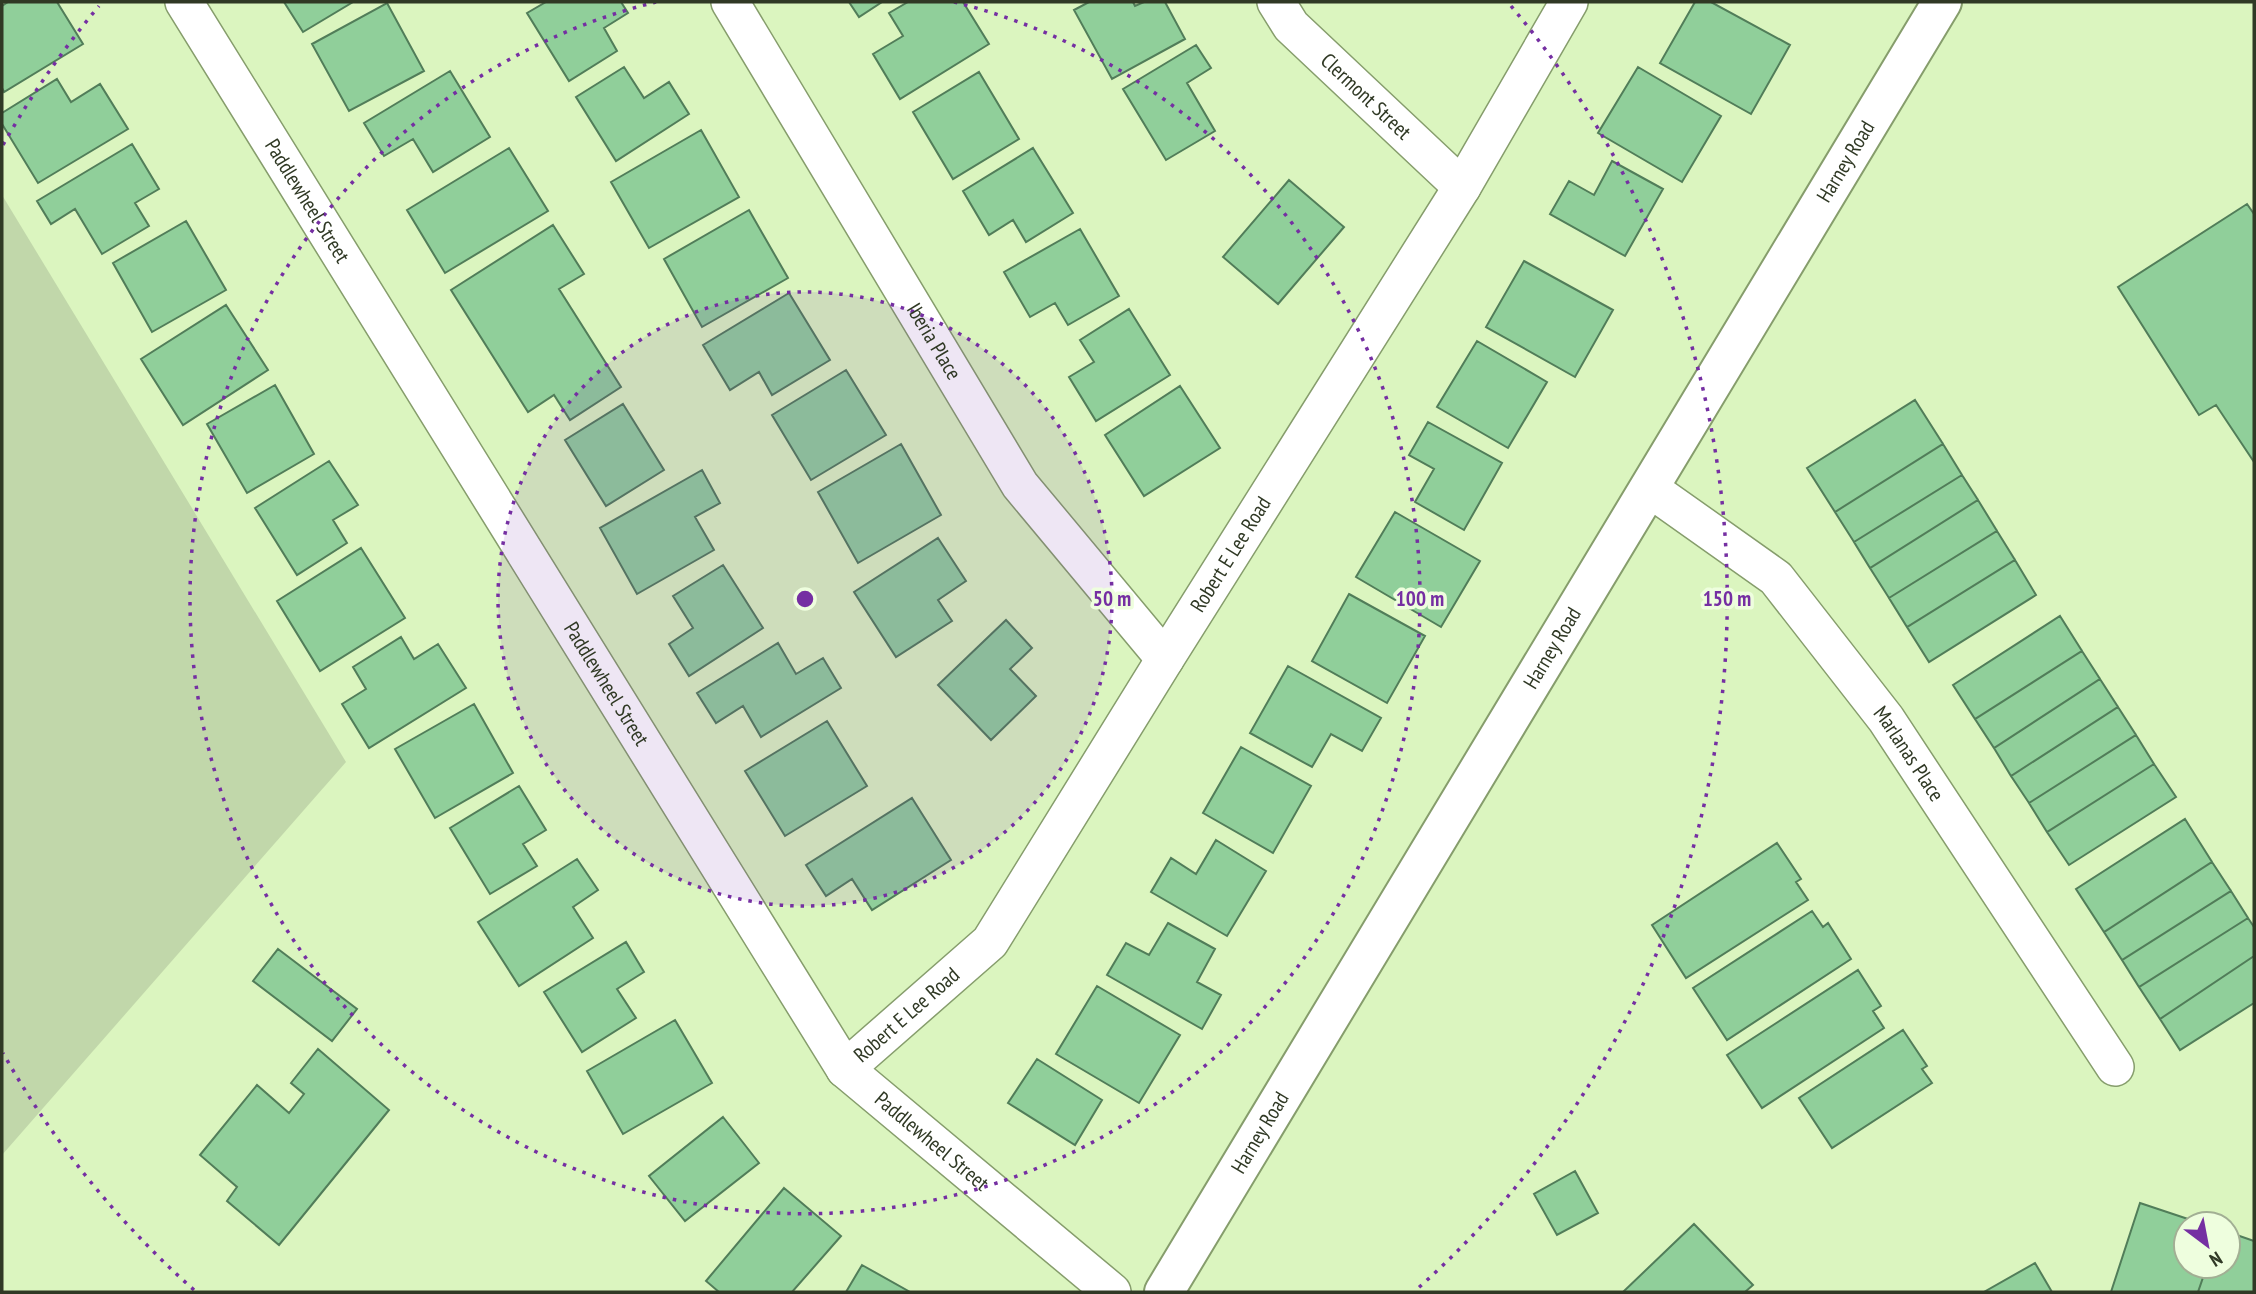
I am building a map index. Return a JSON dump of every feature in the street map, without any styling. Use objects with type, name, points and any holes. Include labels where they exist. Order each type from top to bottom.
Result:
[{"type":"street","name":"Paddlewheel Street","points":[[184,2],[845,1069],[1112,1292]]},
{"type":"street","name":"Iberia Place","points":[[730,2],[1020,485],[1165,659]]},
{"type":"street","name":"Clermont Street","points":[[1276,2],[1291,26],[1462,187]]},
{"type":"street","name":"Robert E Lee Road","points":[[845,1069],[990,942],[1462,187],[1570,2]]},
{"type":"street","name":"Harney Road","points":[[1164,1292],[1942,2]]},
{"type":"street","name":"Marlanas Place","points":[[1650,488],[1776,578],[1886,719],[2115,1067]]},
{"type":"green space","points":[[2,195],[346,762],[2,1155]]},
{"type":"building","points":[[8,2],[57,2],[83,44],[4,92],[2,6]]},
{"type":"building","points":[[284,2],[353,2],[303,32]]},
{"type":"building","points":[[546,2],[621,2],[628,13],[604,28],[617,51],[569,81],[527,13]]},
{"type":"building","points":[[849,2],[882,2],[859,17]]},
{"type":"building","points":[[908,2],[963,2],[989,44],[900,99],[873,54],[903,36],[889,13]]},
{"type":"building","points":[[1089,2],[1133,2],[1135,6],[1144,2],[1165,2],[1185,39],[1112,79],[1074,10]]},
{"type":"building","points":[[1695,2],[1711,2],[1790,45],[1751,114],[1660,63]]},
{"type":"building","points":[[387,3],[424,71],[349,111],[312,44]]},
{"type":"building","points":[[1196,45],[1211,68],[1187,83],[1215,131],[1166,160],[1123,89]]},
{"type":"building","points":[[624,67],[644,98],[669,82],[689,114],[616,161],[576,97]]},
{"type":"building","points":[[1638,67],[1721,116],[1682,182],[1598,133]]},
{"type":"building","points":[[450,71],[490,137],[433,172],[413,139],[384,156],[364,123]]},
{"type":"building","points":[[979,72],[1019,139],[953,179],[913,112]]},
{"type":"building","points":[[57,79],[71,102],[100,84],[128,129],[38,183],[2,124],[2,113]]},
{"type":"building","points":[[701,130],[739,197],[649,248],[611,182]]},
{"type":"building","points":[[132,144],[159,189],[135,203],[149,226],[102,254],[75,209],[51,224],[37,201]]},
{"type":"building","points":[[509,148],[548,211],[445,273],[407,210]]},
{"type":"building","points":[[1033,148],[1073,213],[1026,242],[1013,220],[989,235],[963,191]]},
{"type":"building","points":[[1612,161],[1663,189],[1625,256],[1550,214],[1569,181],[1594,195]]},
{"type":"building","points":[[1289,180],[1344,227],[1278,304],[1223,257]]},
{"type":"building","points":[[2247,204],[2254,214],[2254,462],[2216,405],[2199,415],[2118,287]]},
{"type":"building","points":[[749,210],[788,278],[702,327],[664,259]]},
{"type":"building","points":[[186,221],[226,290],[152,332],[113,263]]},
{"type":"building","points":[[553,225],[584,274],[559,289],[621,387],[570,420],[554,395],[528,412],[451,290]]},
{"type":"building","points":[[1080,229],[1119,296],[1068,325],[1055,303],[1030,317],[1004,272]]},
{"type":"building","points":[[1524,261],[1613,310],[1575,377],[1486,327]]},
{"type":"building","points":[[789,293],[830,360],[772,395],[759,372],[730,390],[703,345]]},
{"type":"building","points":[[226,305],[268,370],[183,425],[141,359]]},
{"type":"building","points":[[1129,309],[1170,375],[1096,421],[1069,377],[1094,362],[1080,340]]},
{"type":"building","points":[[1477,341],[1547,382],[1508,448],[1437,407]]},
{"type":"building","points":[[846,370],[886,435],[811,480],[772,415]]},
{"type":"building","points":[[275,385],[314,454],[247,493],[207,424]]},
{"type":"building","points":[[1180,386],[1220,448],[1144,496],[1105,435]]},
{"type":"building","points":[[1915,400],[1943,444],[1835,512],[1807,468]]},
{"type":"building","points":[[623,404],[664,470],[606,506],[565,440]]},
{"type":"building","points":[[1428,422],[1502,463],[1464,530],[1415,502],[1434,469],[1409,455]]},
{"type":"building","points":[[901,444],[941,515],[858,563],[818,492]]},
{"type":"building","points":[[1943,444],[1962,475],[1854,542],[1835,512]]},
{"type":"building","points":[[329,461],[358,505],[333,520],[347,543],[297,575],[255,508]]},
{"type":"building","points":[[702,470],[720,503],[695,517],[714,550],[637,594],[600,528]]},
{"type":"building","points":[[1962,475],[1978,500],[1870,568],[1854,542]]},
{"type":"building","points":[[1978,500],[1997,531],[1889,598],[1870,568]]},
{"type":"building","points":[[1395,512],[1480,561],[1441,627],[1356,577]]},
{"type":"building","points":[[1997,531],[2015,560],[1907,627],[1889,598]]},
{"type":"building","points":[[938,538],[966,581],[938,600],[952,621],[896,657],[854,592]]},
{"type":"building","points":[[361,548],[405,618],[320,671],[277,601]]},
{"type":"building","points":[[2015,560],[2036,595],[1929,662],[1907,627]]},
{"type":"building","points":[[723,565],[763,628],[689,676],[669,644],[693,628],[673,596]]},
{"type":"building","points":[[1349,594],[1425,636],[1387,703],[1312,661]]},
{"type":"building","points":[[2060,616],[2082,651],[1975,719],[1953,685]]},
{"type":"building","points":[[1006,620],[1032,648],[1010,669],[1036,696],[991,740],[938,685]]},
{"type":"building","points":[[401,637],[414,659],[438,644],[466,688],[369,748],[342,704],[366,689],[353,667]]},
{"type":"building","points":[[778,643],[796,674],[823,658],[841,688],[761,737],[743,706],[716,723],[697,693]]},
{"type":"building","points":[[2082,651],[2100,679],[1994,748],[1975,719]]},
{"type":"building","points":[[1288,666],[1381,718],[1362,751],[1331,734],[1312,767],[1250,733]]},
{"type":"building","points":[[2100,679],[2118,707],[2011,776],[1994,748]]},
{"type":"building","points":[[474,704],[513,773],[435,818],[395,749]]},
{"type":"building","points":[[2118,707],[2136,735],[2029,803],[2011,776]]},
{"type":"building","points":[[827,721],[867,786],[785,836],[745,771]]},
{"type":"building","points":[[2136,735],[2154,764],[2047,832],[2029,803]]},
{"type":"building","points":[[1241,747],[1311,786],[1273,853],[1203,813]]},
{"type":"building","points":[[2154,764],[2176,797],[2069,865],[2047,832]]},
{"type":"building","points":[[519,786],[546,830],[523,844],[537,866],[490,894],[450,828]]},
{"type":"building","points":[[912,798],[951,860],[872,910],[852,879],[826,896],[806,865]]},
{"type":"building","points":[[2185,819],[2212,862],[2104,932],[2076,889]]},
{"type":"building","points":[[1216,840],[1266,871],[1227,936],[1151,892],[1171,858],[1196,874]]},
{"type":"building","points":[[1777,843],[1801,879],[1796,882],[1808,900],[1686,978],[1652,925]]},
{"type":"building","points":[[577,859],[598,890],[573,907],[593,938],[519,986],[478,922]]},
{"type":"building","points":[[2212,862],[2231,891],[2122,960],[2104,932]]},
{"type":"building","points":[[2231,891],[2248,918],[2139,987],[2122,960]]},
{"type":"building","points":[[1812,911],[1823,927],[1828,923],[1851,959],[1727,1040],[1693,988]]},
{"type":"building","points":[[2248,918],[2254,927],[2254,956],[2160,1019],[2139,987]]},
{"type":"building","points":[[1168,923],[1215,949],[1197,982],[1221,995],[1202,1029],[1107,975],[1126,943],[1149,955]]},
{"type":"building","points":[[626,942],[644,972],[617,989],[636,1018],[582,1052],[544,992]]},
{"type":"building","points":[[278,949],[357,1009],[332,1041],[253,981]]},
{"type":"building","points":[[2254,956],[2254,1003],[2180,1050],[2160,1019]]},
{"type":"building","points":[[1858,970],[1881,1006],[1873,1011],[1884,1028],[1762,1108],[1727,1055]]},
{"type":"building","points":[[1097,986],[1180,1035],[1139,1103],[1056,1054]]},
{"type":"building","points":[[675,1020],[712,1083],[623,1134],[587,1071]]},
{"type":"building","points":[[1903,1030],[1927,1066],[1922,1069],[1932,1083],[1832,1148],[1799,1098]]},
{"type":"building","points":[[318,1049],[389,1110],[279,1245],[227,1201],[237,1187],[200,1155],[257,1085],[289,1113],[304,1094],[291,1083]]},
{"type":"building","points":[[1037,1059],[1102,1100],[1075,1145],[1008,1103]]},
{"type":"building","points":[[723,1117],[759,1163],[685,1221],[649,1176]]},
{"type":"building","points":[[1575,1171],[1598,1213],[1557,1235],[1534,1194]]},
{"type":"building","points":[[784,1188],[841,1236],[792,1292],[719,1292],[706,1281]]},
{"type":"building","points":[[2140,1203],[2172,1214],[2172,1280],[2202,1280],[2198,1292],[2111,1292]]},
{"type":"building","points":[[1694,1224],[1753,1285],[1745,1292],[1623,1292]]},
{"type":"building","points":[[2242,1237],[2254,1241],[2254,1292],[2198,1292],[2202,1280],[2242,1280]]},
{"type":"building","points":[[2035,1263],[2052,1292],[1984,1292]]},
{"type":"building","points":[[862,1265],[910,1292],[846,1292]]}]
